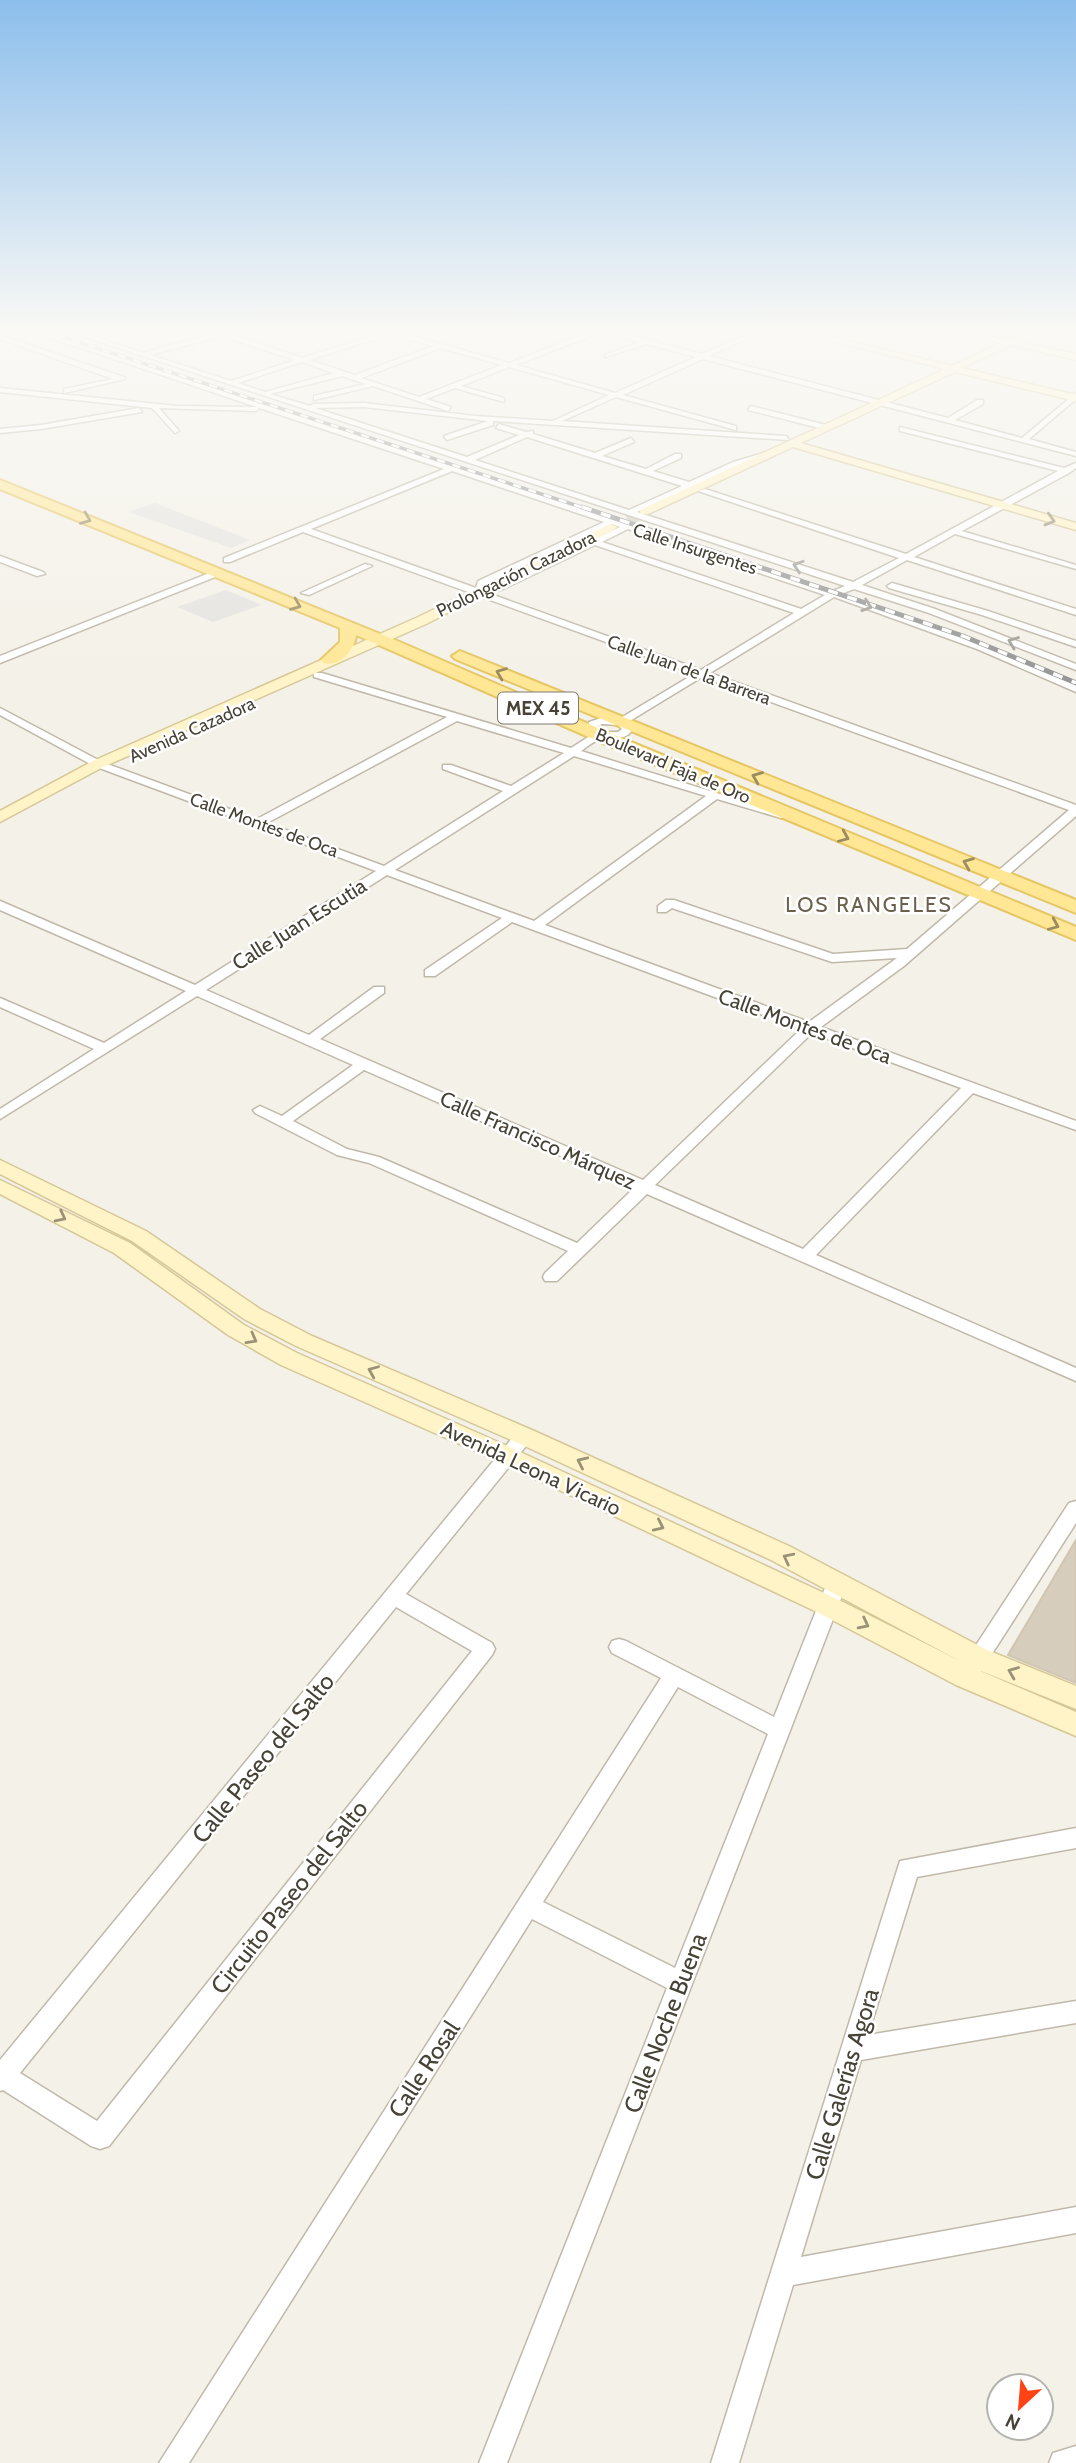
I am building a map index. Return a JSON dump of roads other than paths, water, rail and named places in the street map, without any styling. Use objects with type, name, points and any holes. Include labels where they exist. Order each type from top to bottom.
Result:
[{"type":"main road","name":"Boulevard Faja de Oro","points":[[0,484],[222,566],[306,593],[599,735],[1076,934]]},
{"type":"main road","name":"Boulevard Faja de Oro","points":[[51,505],[74,498],[347,626],[393,636],[621,722],[1076,908]]},
{"type":"main road","points":[[328,660],[348,643],[347,626]]},
{"type":"street","name":"Calle Insurgentes","points":[[378,445],[611,525],[626,527],[833,594],[980,647],[1076,689]]},
{"type":"street","name":"Calle Insurgentes","points":[[421,445],[631,512],[645,514],[932,611],[1076,667]]},
{"type":"street","points":[[468,460],[504,445]]},
{"type":"street","points":[[559,445],[689,485]]},
{"type":"street","points":[[594,456],[620,445]]},
{"type":"street","points":[[645,514],[785,445]]},
{"type":"street","points":[[805,445],[1076,527]]},
{"type":"street","points":[[965,445],[1066,471]]},
{"type":"street","points":[[1042,445],[1076,454]]},
{"type":"street","points":[[631,512],[736,464],[771,453]]},
{"type":"street","points":[[645,514],[752,467],[771,453]]},
{"type":"street","points":[[646,472],[678,456]]},
{"type":"street","points":[[621,722],[833,594],[855,585],[1076,465]]},
{"type":"street","points":[[0,660],[303,529],[450,469]]},
{"type":"street","points":[[702,491],[1076,612]]},
{"type":"street","name":"Prolongación Cazadora","points":[[393,636],[611,525]]},
{"type":"street","points":[[480,592],[498,588],[626,527]]},
{"type":"street","name":"Calle Juan de la Barrera","points":[[303,529],[1076,809]]},
{"type":"street","points":[[954,531],[1074,567]]},
{"type":"street","points":[[594,542],[802,613]]},
{"type":"street","points":[[0,559],[40,574]]},
{"type":"street","points":[[306,593],[368,566]]},
{"type":"street","points":[[866,579],[985,613],[1076,644]]},
{"type":"street","name":"Avenida Cazadora","points":[[0,817],[328,660],[393,636]]},
{"type":"street","name":"Avenida Cazadora","points":[[0,829],[103,766],[318,675],[393,636]]},
{"type":"street","points":[[318,675],[817,826]]},
{"type":"street","name":"Calle Montes de Oca","points":[[0,711],[103,766],[1076,1126]]},
{"type":"street","points":[[258,823],[457,717]]},
{"type":"street","name":"Calle Juan Escutia","points":[[0,1115],[599,735],[620,735],[627,731],[628,728],[621,722]]},
{"type":"street","points":[[447,767],[512,790]]},
{"type":"street","points":[[535,926],[715,795]]},
{"type":"street","points":[[551,1278],[810,1028],[904,958],[1076,809]]},
{"type":"street","points":[[754,937],[662,909],[670,903],[754,937],[829,968],[904,958]]},
{"type":"street","name":"Calle Francisco Márquez","points":[[0,905],[1076,1375]]},
{"type":"street","points":[[430,973],[511,917]]},
{"type":"street","points":[[310,1040],[379,990]]},
{"type":"street","points":[[0,1002],[103,1048]]},
{"type":"street","points":[[283,1122],[363,1064]]},
{"type":"street","points":[[805,1256],[971,1087]]},
{"type":"street","points":[[260,1110],[342,1152],[374,1160],[579,1250]]},
{"type":"street","name":"Avenida Leona Vicario","points":[[0,1166],[139,1236],[252,1314],[304,1342],[524,1436],[780,1553],[837,1583],[972,1668],[1076,1724]]},
{"type":"street","name":"Avenida Leona Vicario","points":[[0,1186],[122,1248],[236,1330],[289,1359],[508,1456],[828,1606],[972,1668],[1076,1698]]},
{"type":"street","points":[[408,1412],[425,1393]]},
{"type":"street","name":"Calle Paseo del Salto","points":[[2,2078],[524,1436]]},
{"type":"street","points":[[972,1668],[1076,1508]]},
{"type":"street","name":"Calle Noche Buena","points":[[493,2463],[837,1583]]},
{"type":"street","name":"Circuito Paseo del Salto","points":[[2,2078],[100,2137],[485,1649],[395,1597]]},
{"type":"street","points":[[619,1647],[780,1730]]},
{"type":"street","name":"Calle Rosal","points":[[173,2463],[674,1676]]},
{"type":"street","name":"Calle Galerías Agora","points":[[725,2463],[908,1868],[1076,1838]]},
{"type":"street","points":[[528,1906],[681,1983]]},
{"type":"street","points":[[852,2050],[1076,2012]]},
{"type":"street","points":[[783,2274],[1076,2220]]},
{"type":"street","points":[[1063,2463],[1076,2460]]},
{"type":"tunnel","points":[[611,527],[644,512]]},
{"type":"railway","points":[[392,445],[587,509]]},
{"type":"railway","points":[[582,507],[963,636],[1076,683]]},
{"type":"district","name":"LOS RANGELES","points":[[869,904]]}]
